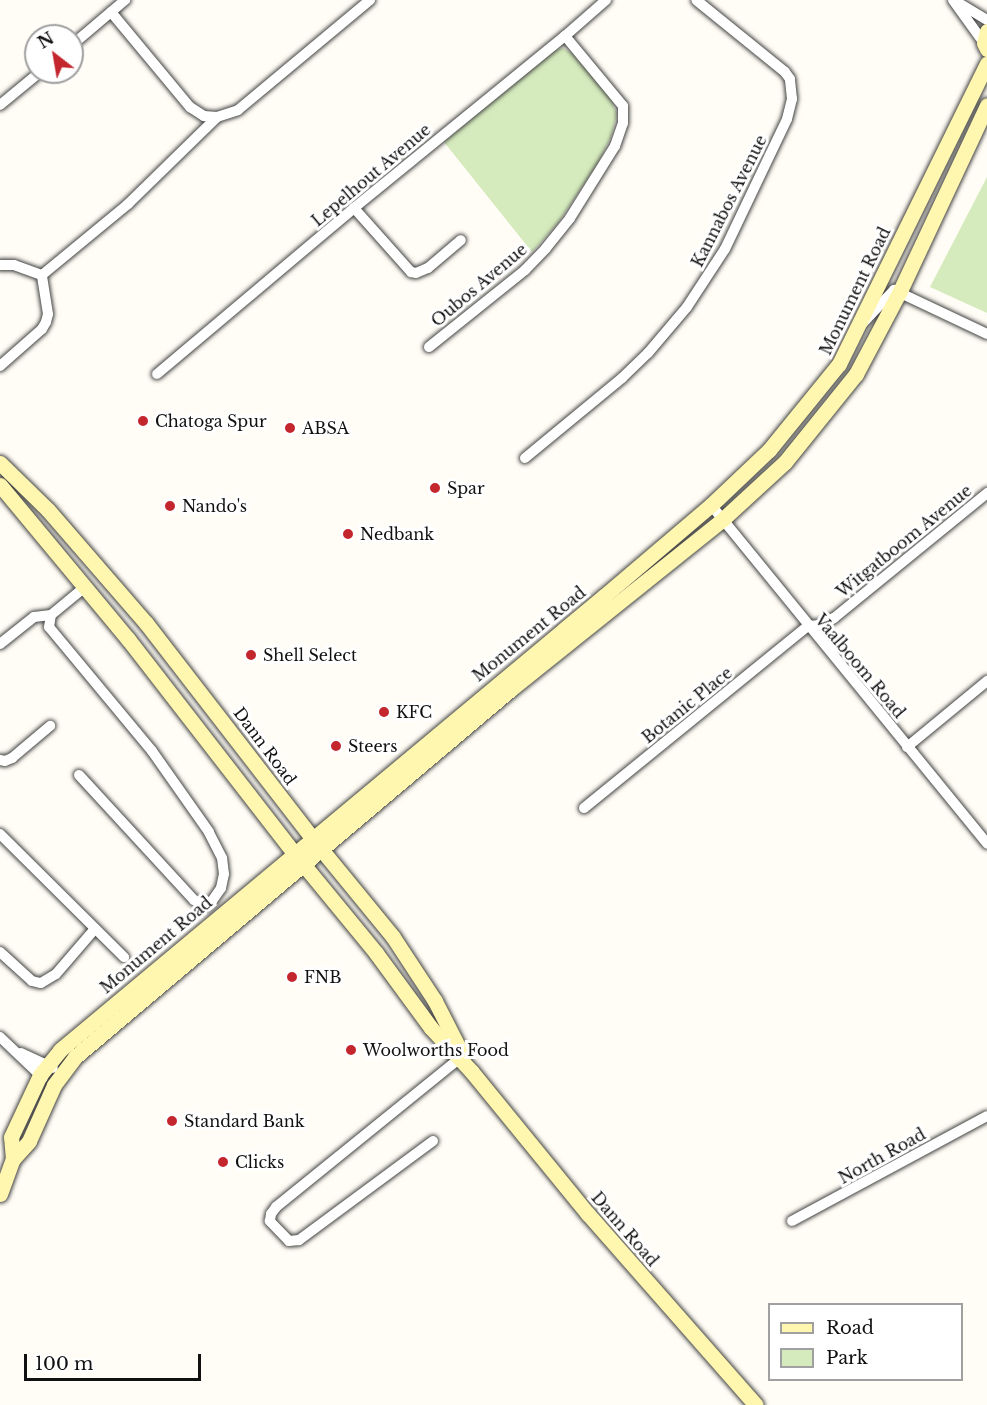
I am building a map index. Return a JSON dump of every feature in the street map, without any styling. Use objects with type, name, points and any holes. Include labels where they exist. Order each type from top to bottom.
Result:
[{"type":"main road","name":"Monument Road","points":[[13,1159],[11,1137],[44,1070],[60,1050],[110,1007],[316,843],[711,505],[761,458],[840,364],[987,63]]},
{"type":"main road","name":"Monument Road","points":[[316,843],[723,519],[761,485],[808,436],[856,374],[900,291],[987,105]]},
{"type":"main road","points":[[761,458],[770,463],[808,436]]},
{"type":"main road","name":"Dann Road","points":[[0,463],[48,510],[146,623],[316,843],[393,937],[414,967],[472,1072]]},
{"type":"main road","name":"Dann Road","points":[[0,485],[86,586],[298,858],[376,953],[431,1028],[472,1072],[596,1223],[756,1405]]},
{"type":"main road","name":"Monument Road","points":[[0,1194],[13,1159],[29,1142],[58,1080],[83,1051],[298,858]]},
{"type":"street","points":[[84,35],[125,0]]},
{"type":"street","points":[[111,12],[190,107],[204,116],[217,117],[238,110],[370,0]]},
{"type":"street","name":"Lepelhout Avenue","points":[[157,374],[606,0]]},
{"type":"street","name":"Kannabos Avenue","points":[[525,458],[622,378],[654,347],[687,307],[724,249],[787,119],[792,99],[789,79],[785,72],[696,0]]},
{"type":"street","points":[[954,0],[987,20]]},
{"type":"street","points":[[954,0],[986,41]]},
{"type":"street","name":"Oubos Avenue","points":[[429,347],[525,270],[546,248],[570,218],[615,146],[623,123],[623,106],[565,36]]},
{"type":"street","points":[[0,105],[25,84]]},
{"type":"street","points":[[42,275],[129,204],[217,117]]},
{"type":"street","points":[[354,208],[411,272],[416,273],[428,268],[461,240]]},
{"type":"street","points":[[0,265],[14,265],[42,275]]},
{"type":"street","points":[[0,366],[42,329],[46,322],[48,314],[42,275]]},
{"type":"street","points":[[857,329],[890,292],[900,291],[987,334]]},
{"type":"street","name":"Witgatboom Avenue","points":[[808,626],[820,625],[834,618],[987,493]]},
{"type":"street","name":"Vaalboom Road","points":[[711,505],[987,844]]},
{"type":"street","points":[[0,644],[34,617],[51,615],[86,586]]},
{"type":"street","points":[[51,615],[50,627],[152,752],[209,832],[222,858],[224,874],[221,888],[212,901],[205,906],[194,900],[79,775]]},
{"type":"street","name":"Botanic Place","points":[[584,808],[808,626]]},
{"type":"street","points":[[907,747],[987,681]]},
{"type":"street","points":[[0,760],[5,761],[12,758],[50,726]]},
{"type":"street","points":[[0,834],[94,930],[124,957]]},
{"type":"street","points":[[0,952],[32,981],[41,984],[56,974],[94,930]]},
{"type":"street","points":[[0,1037],[15,1051],[58,1080]]},
{"type":"street","points":[[433,1141],[299,1240],[289,1241],[270,1221],[271,1214],[276,1207],[459,1059]]},
{"type":"street","name":"North Road","points":[[792,1221],[987,1116]]},
{"type":"green space","points":[[563,48],[575,55],[611,99],[617,114],[611,137],[598,163],[558,223],[532,252],[444,142],[552,51]]},
{"type":"green space","points":[[987,177],[987,313],[930,287]]},
{"type":"place","name":"Chatoga Spur","points":[[143,421]]},
{"type":"place","name":"ABSA","points":[[290,428]]},
{"type":"place","name":"Spar","points":[[435,488]]},
{"type":"place","name":"Nando's","points":[[170,506]]},
{"type":"place","name":"Nedbank","points":[[348,534]]},
{"type":"place","name":"Shell Select","points":[[251,655]]},
{"type":"place","name":"KFC","points":[[384,712]]},
{"type":"place","name":"Steers","points":[[336,746]]},
{"type":"place","name":"FNB","points":[[292,977]]},
{"type":"place","name":"Woolworths Food","points":[[351,1050]]},
{"type":"place","name":"Standard Bank","points":[[172,1121]]},
{"type":"place","name":"Clicks","points":[[223,1162]]}]
